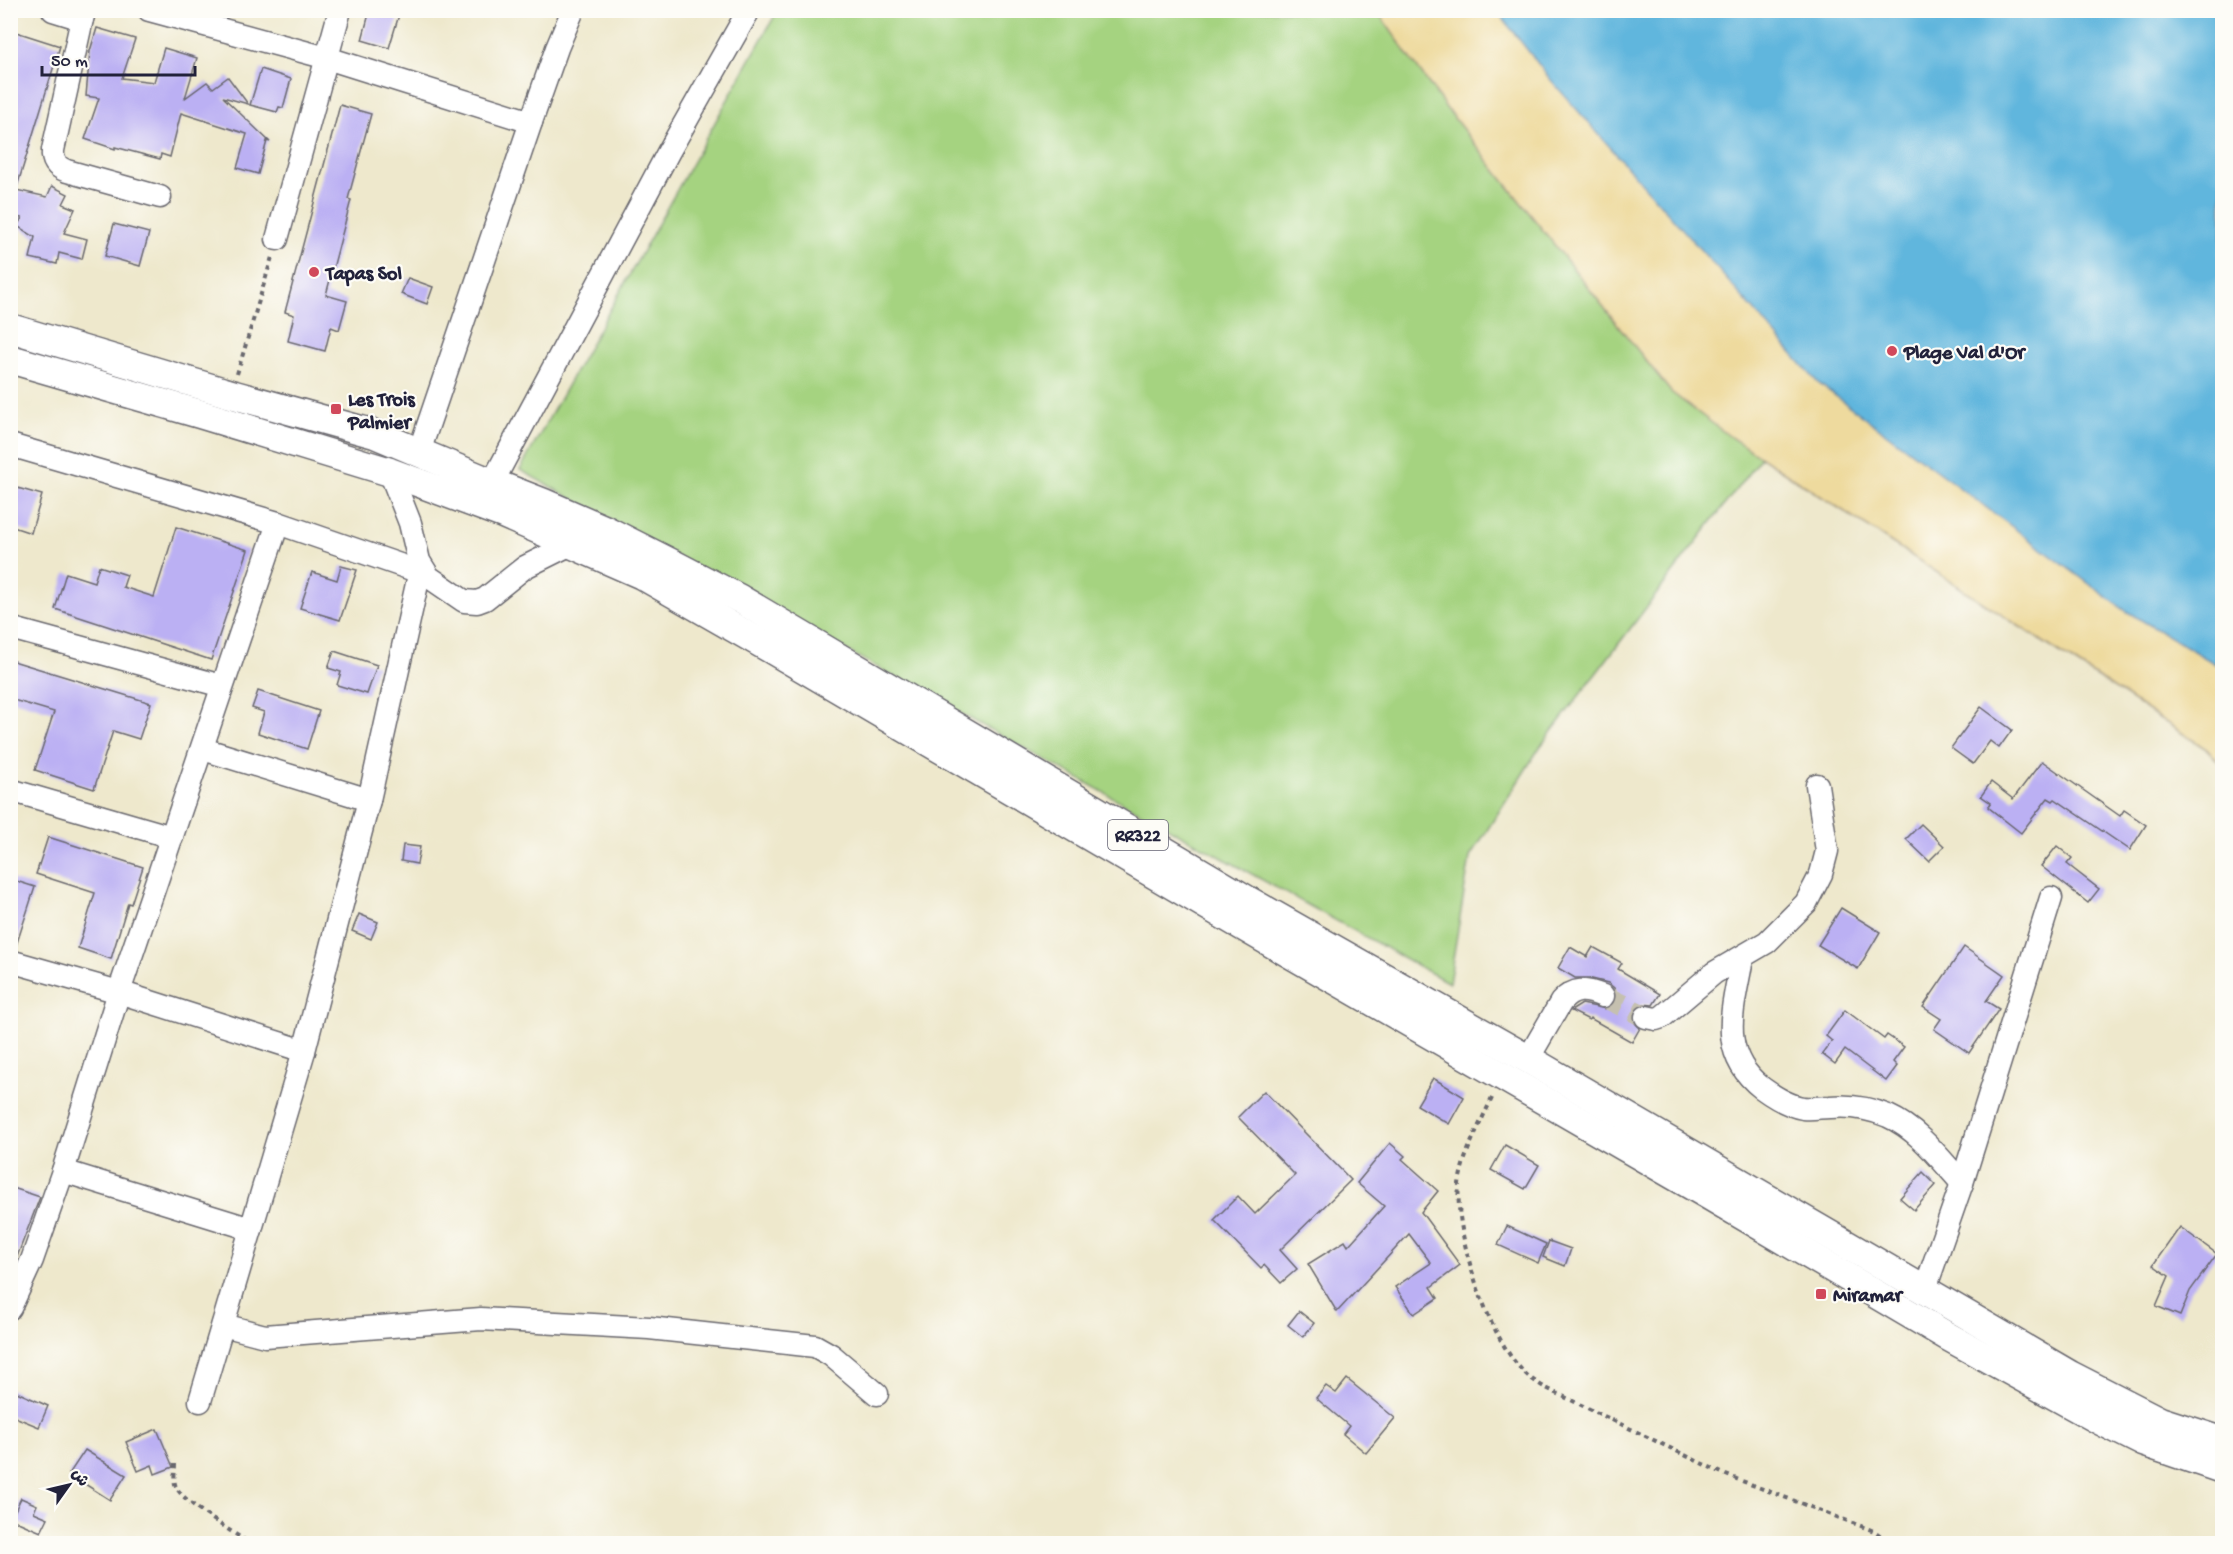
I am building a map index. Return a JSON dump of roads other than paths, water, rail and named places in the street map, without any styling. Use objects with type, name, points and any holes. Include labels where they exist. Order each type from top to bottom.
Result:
[{"type":"main road","name":"RR322","points":[[10,328],[375,434],[606,530],[740,599],[1249,901],[1528,1059],[1924,1292],[2115,1400],[2160,1421],[2223,1441]]},
{"type":"main road","name":"RR322","points":[[10,359],[390,472],[503,514],[642,575],[1947,1336],[2143,1442],[2223,1469]]},
{"type":"street","points":[[53,10],[84,15],[53,150],[52,157],[55,164],[60,169],[160,197]]},
{"type":"street","points":[[149,10],[327,58],[531,122]]},
{"type":"street","points":[[277,239],[340,10]]},
{"type":"street","points":[[419,452],[531,122],[573,10]]},
{"type":"street","points":[[492,483],[669,151],[749,10]]},
{"type":"street","points":[[10,445],[421,569],[435,583],[464,601],[477,602],[485,599],[525,567],[573,543]]},
{"type":"street","points":[[200,1401],[304,1051],[369,800],[421,569],[411,523],[390,472]]},
{"type":"street","points":[[10,1308],[32,1260],[63,1171],[118,992],[203,749],[222,686],[278,524]]},
{"type":"street","points":[[10,628],[222,686]]},
{"type":"street","points":[[203,749],[369,800]]},
{"type":"street","points":[[1646,1017],[1656,1019],[1662,1017],[1714,973],[1767,942],[1806,903],[1815,888],[1827,851],[1817,785]]},
{"type":"street","points":[[10,790],[172,837]]},
{"type":"street","points":[[1924,1292],[1962,1183],[2050,898]]},
{"type":"street","points":[[1742,958],[1731,1018],[1731,1037],[1736,1059],[1752,1080],[1768,1092],[1801,1108],[1848,1106],[1888,1116],[1905,1125],[1922,1139],[1962,1183]]},
{"type":"street","points":[[10,961],[118,992],[304,1051]]},
{"type":"street","points":[[1528,1059],[1561,1002],[1568,995],[1575,991],[1586,990],[1603,996]]},
{"type":"street","points":[[63,1171],[251,1229]]},
{"type":"street","points":[[223,1324],[266,1336],[481,1319],[649,1328],[814,1346],[831,1355],[877,1394]]},
{"type":"water","name":"Plage Val d'Or","points":[[1497,11],[2222,11],[2222,668],[2126,611],[1818,383],[1550,79]]},
{"type":"tunnel","points":[[1603,996],[1646,1017]]},
{"type":"place","name":"Tapas Sol","points":[[314,272]]},
{"type":"place","name":"Plage Val d'Or","points":[[1892,351]]},
{"type":"place","name":"Les Trois Palmier","points":[[336,409]]},
{"type":"place","name":"Miramar","points":[[1821,1294]]}]
